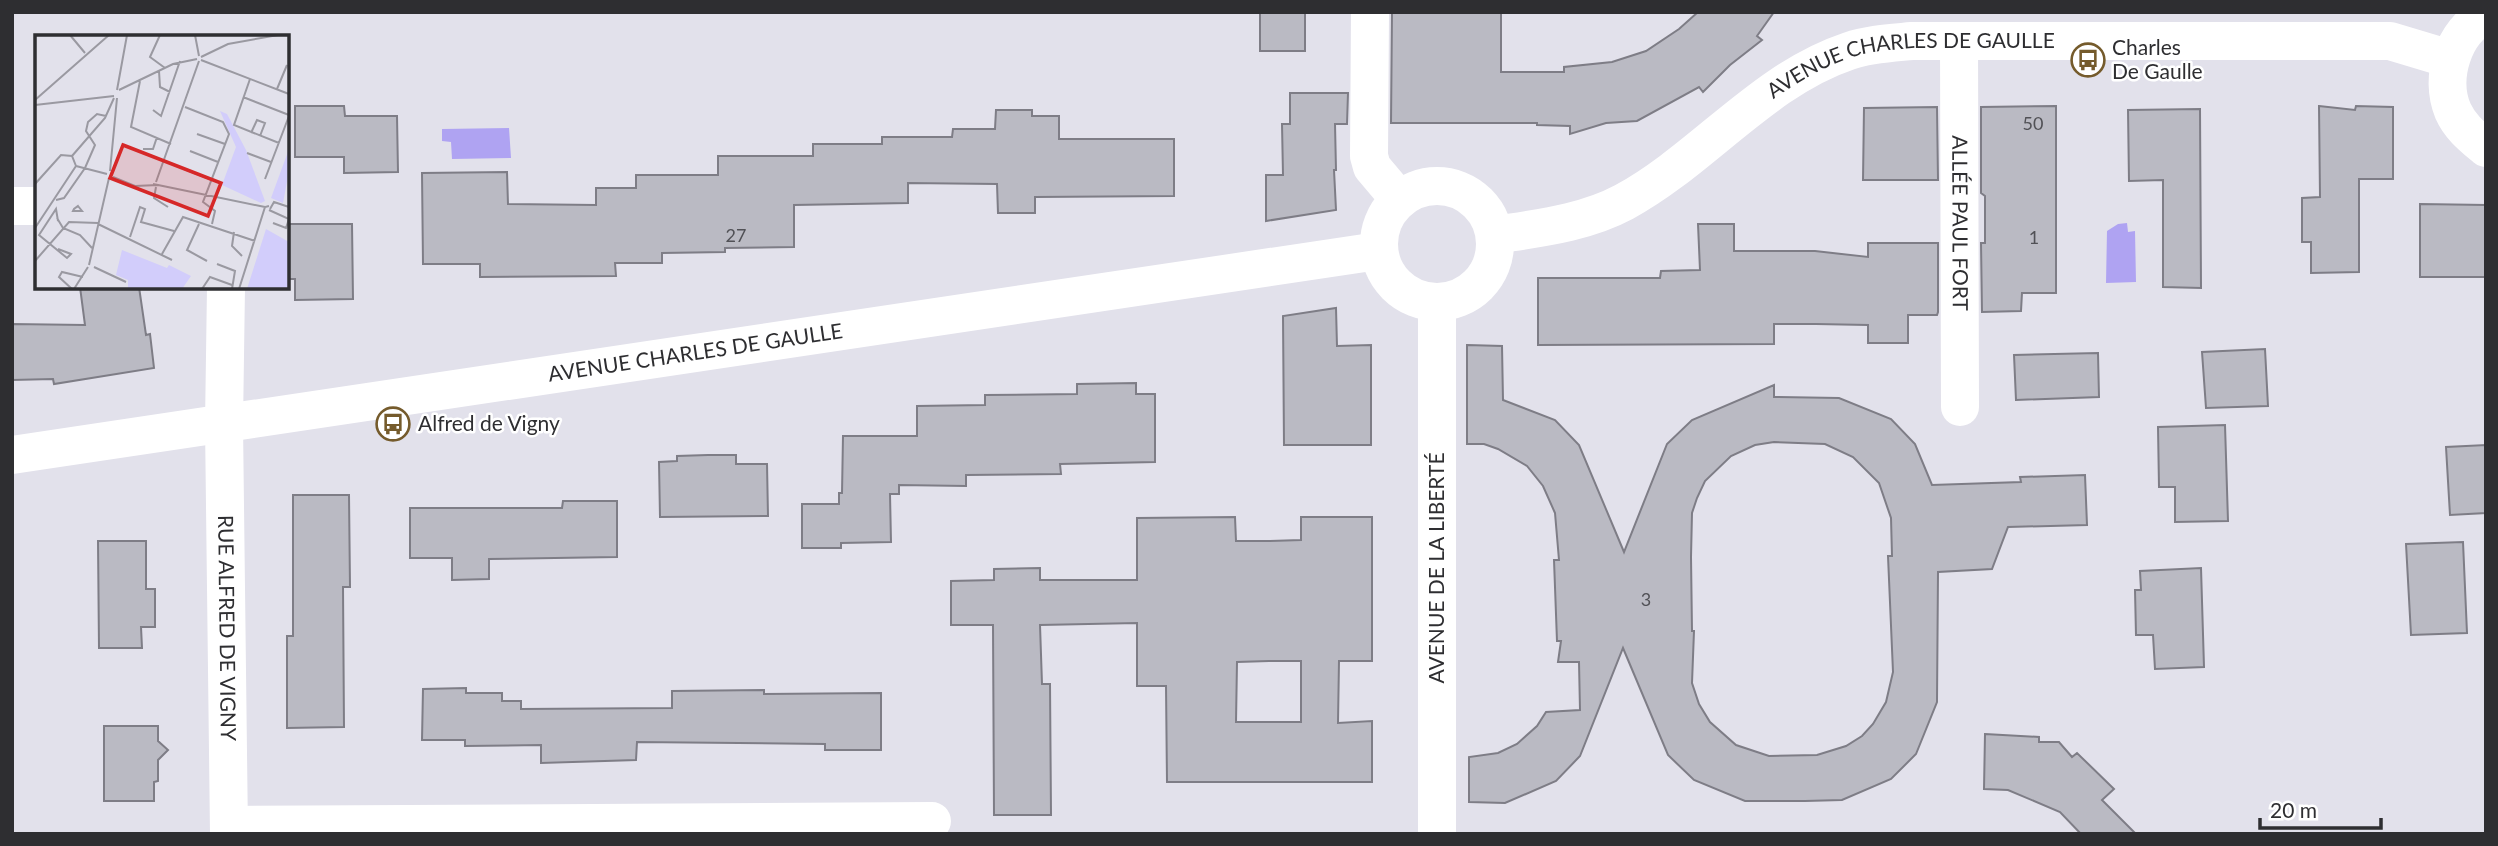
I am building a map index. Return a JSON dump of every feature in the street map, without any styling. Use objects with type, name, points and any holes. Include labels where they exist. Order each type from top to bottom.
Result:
[{"type":"street","points":[[1370,12],[1369,156],[1372,167],[1399,199]]},
{"type":"street","points":[[2486,15],[2462,37],[2450,59],[2447,85],[2453,111],[2468,133],[2486,148]]},
{"type":"street","name":"ALLÉE PAUL FORT","points":[[1959,41],[1960,407]]},
{"type":"street","name":"AVENUE CHARLES DE GAULLE","points":[[1495,234],[1559,225],[1598,214],[1621,203],[1674,170],[1752,107],[1792,79],[1828,59],[1851,50],[1883,43],[2390,41],[2450,59]]},
{"type":"street","points":[[1438,185],[1467,193],[1478,202],[1486,212],[1495,234],[1494,261],[1483,281],[1475,290],[1451,302],[1437,303],[1413,298],[1396,287],[1384,271],[1378,251],[1379,233],[1384,219],[1399,199],[1416,189],[1438,185]]},
{"type":"street","points":[[12,206],[35,206]]},
{"type":"street","name":"AVENUE CHARLES DE GAULLE","points":[[12,455],[1378,251]]},
{"type":"street","name":"RUE ALFRED DE VIGNY","points":[[226,289],[224,424],[229,829]]},
{"type":"street","name":"AVENUE DE LA LIBERTÉ","points":[[1437,303],[1437,834]]},
{"type":"street","points":[[229,829],[932,821]]},
{"type":"shaded area","points":[[509,128],[511,158],[452,159],[451,142],[442,141],[442,129]]},
{"type":"shaded area","points":[[2127,223],[2128,232],[2135,231],[2136,282],[2106,283],[2107,231],[2118,224]]},
{"type":"building","points":[[1260,12],[1305,12],[1305,51],[1260,51]]},
{"type":"building","points":[[1392,12],[1501,12],[1501,72],[1564,72],[1564,67],[1612,62],[1646,51],[1679,29],[1698,12],[1774,12],[1757,36],[1762,40],[1730,65],[1703,92],[1699,87],[1637,121],[1606,123],[1570,134],[1570,126],[1537,123],[1391,123]]},
{"type":"building","points":[[1290,93],[1348,93],[1347,124],[1335,124],[1336,210],[1266,221],[1266,175],[1283,175],[1282,124],[1290,124]]},
{"type":"building","points":[[295,106],[344,106],[345,116],[397,116],[398,172],[344,173],[344,157],[295,157]]},
{"type":"building","points":[[2056,106],[2056,293],[2022,293],[2021,311],[1982,312],[1981,243],[1985,243],[1985,196],[1981,193],[1981,107]]},
{"type":"building","points":[[2319,106],[2355,110],[2356,106],[2393,107],[2393,179],[2359,179],[2359,272],[2311,273],[2311,242],[2302,242],[2302,198],[2320,197]]},
{"type":"building","points":[[1937,107],[1938,180],[1863,180],[1864,108]]},
{"type":"building","points":[[2200,109],[2201,288],[2163,287],[2163,180],[2129,181],[2128,110]]},
{"type":"building","points":[[996,110],[1032,110],[1032,116],[1059,116],[1059,139],[1174,139],[1174,196],[1035,197],[1035,213],[998,213],[997,184],[908,183],[908,203],[794,205],[794,247],[725,248],[725,252],[662,253],[662,263],[615,263],[616,276],[480,277],[480,264],[423,264],[422,173],[507,172],[508,204],[596,205],[596,188],[636,188],[636,175],[718,175],[718,156],[813,156],[813,144],[882,144],[882,137],[952,137],[953,129],[995,129]]},
{"type":"building","points":[[2420,204],[2486,205],[2486,277],[2420,277]]},
{"type":"building","points":[[289,224],[352,224],[353,299],[295,300],[295,279],[289,279]]},
{"type":"building","points":[[1698,224],[1734,224],[1734,251],[1815,251],[1868,257],[1868,243],[1938,243],[1937,315],[1908,315],[1908,343],[1868,343],[1868,325],[1774,324],[1774,344],[1538,345],[1538,278],[1660,278],[1661,271],[1700,270]]},
{"type":"building","points":[[80,289],[139,289],[146,335],[150,334],[154,368],[54,384],[53,379],[12,380],[12,324],[85,325]]},
{"type":"building","points":[[1336,308],[1337,346],[1371,345],[1371,445],[1284,445],[1283,316]]},
{"type":"building","points":[[1467,345],[1502,346],[1503,400],[1555,420],[1579,445],[1624,552],[1667,444],[1692,420],[1774,385],[1774,397],[1839,398],[1891,419],[1915,444],[1932,485],[2021,482],[2020,477],[2085,475],[2087,525],[2008,527],[1992,569],[1938,572],[1937,702],[1916,754],[1891,779],[1842,800],[1805,801],[1745,801],[1694,780],[1668,755],[1623,648],[1580,756],[1556,781],[1505,803],[1469,802],[1469,757],[1498,753],[1517,744],[1537,726],[1546,712],[1580,710],[1579,662],[1558,662],[1561,641],[1557,641],[1554,560],[1559,560],[1555,513],[1543,486],[1527,466],[1498,449],[1484,444],[1467,444]],"holes":[[[1774,442],[1825,444],[1853,457],[1879,483],[1891,518],[1892,556],[1888,556],[1893,672],[1886,702],[1862,736],[1846,746],[1817,755],[1769,756],[1736,745],[1710,722],[1699,704],[1692,683],[1692,513],[1705,481],[1731,456],[1755,445]]]},
{"type":"building","points":[[2265,349],[2268,406],[2206,408],[2202,352]]},
{"type":"building","points":[[2098,353],[2099,397],[2016,400],[2014,355]]},
{"type":"building","points":[[1136,383],[1136,394],[1155,394],[1155,462],[1060,464],[1061,474],[966,475],[966,486],[899,485],[899,494],[890,494],[891,542],[841,543],[841,548],[802,548],[802,504],[839,504],[839,493],[842,493],[843,436],[917,436],[917,406],[985,405],[985,395],[1077,394],[1077,384]]},
{"type":"building","points":[[2225,425],[2228,521],[2175,522],[2175,487],[2159,487],[2158,427]]},
{"type":"building","points":[[2486,445],[2486,513],[2450,515],[2446,447]]},
{"type":"building","points":[[736,455],[736,464],[767,464],[768,516],[660,517],[659,462],[677,461],[677,456]]},
{"type":"building","points":[[293,495],[349,495],[350,587],[343,587],[344,727],[287,728],[287,636],[293,636]]},
{"type":"building","points":[[563,501],[617,501],[617,557],[489,559],[489,579],[452,580],[452,558],[410,558],[410,508],[562,508]]},
{"type":"building","points":[[1235,517],[1236,541],[1268,541],[1301,540],[1301,517],[1372,517],[1372,661],[1339,661],[1338,723],[1372,721],[1372,782],[1167,782],[1166,686],[1137,686],[1137,623],[1040,625],[1042,684],[1050,684],[1051,815],[994,815],[993,625],[951,625],[951,581],[994,580],[994,569],[1040,568],[1040,580],[1137,580],[1137,518]],"holes":[[[1301,661],[1301,722],[1236,722],[1237,662]]]},
{"type":"building","points":[[98,541],[146,541],[146,589],[155,589],[155,627],[141,627],[142,648],[99,648]]},
{"type":"building","points":[[2463,542],[2467,633],[2411,635],[2406,544]]},
{"type":"building","points":[[2201,568],[2204,667],[2155,669],[2153,635],[2136,635],[2135,590],[2141,590],[2140,571]]},
{"type":"building","points":[[466,688],[466,693],[502,693],[502,701],[521,701],[521,709],[672,708],[672,691],[764,690],[764,694],[881,693],[881,750],[825,750],[825,744],[637,742],[636,760],[541,763],[541,745],[465,746],[465,740],[422,740],[423,689]]},
{"type":"building","points":[[104,726],[158,726],[158,741],[168,750],[158,760],[154,801],[104,801]]},
{"type":"building","points":[[1985,734],[2039,737],[2039,742],[2059,742],[2072,757],[2077,753],[2114,789],[2102,800],[2136,834],[2081,834],[2060,812],[2008,790],[1984,789]]},
{"type":"place","name":"Charles De Gaulle","points":[[2088,60]]},
{"type":"place","name":"Alfred de Vigny","points":[[393,424]]}]
